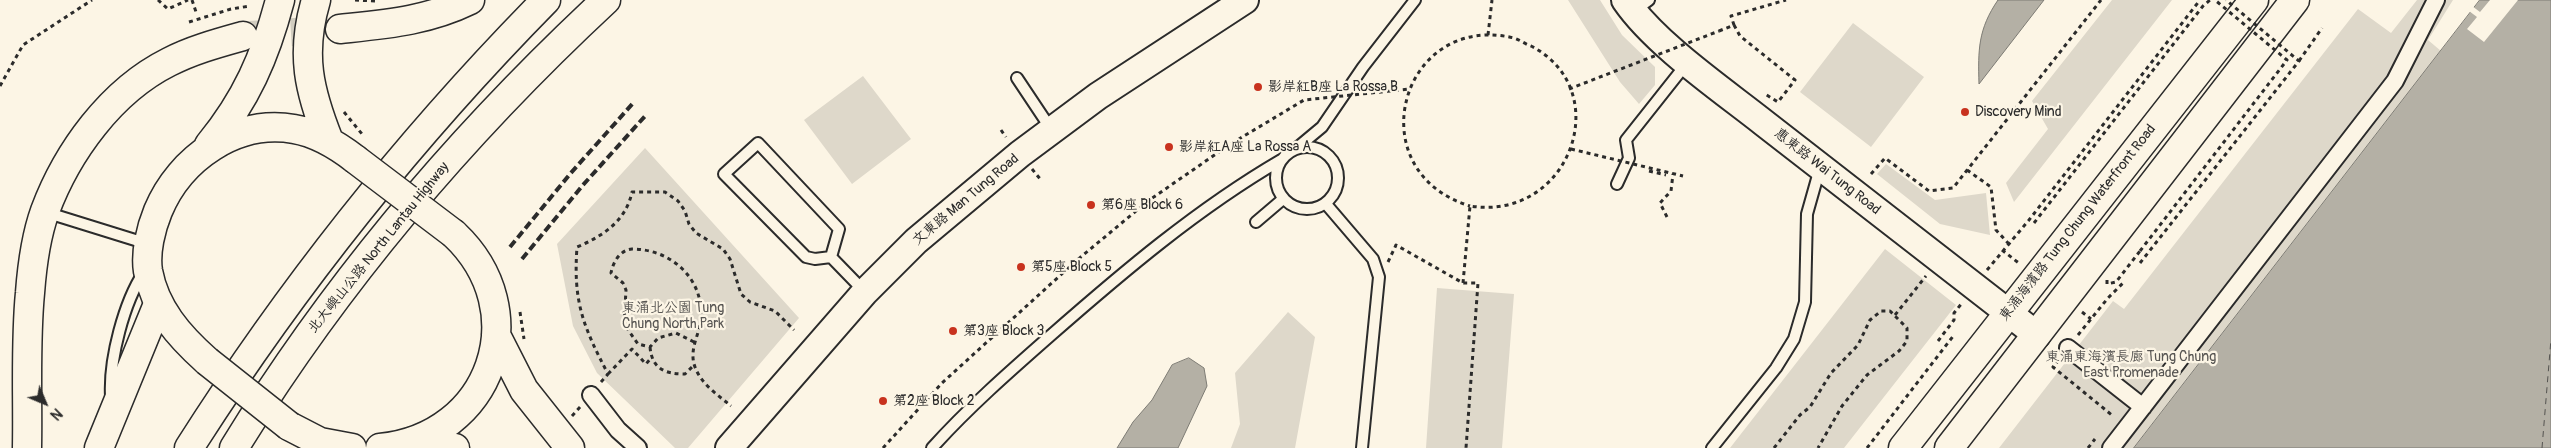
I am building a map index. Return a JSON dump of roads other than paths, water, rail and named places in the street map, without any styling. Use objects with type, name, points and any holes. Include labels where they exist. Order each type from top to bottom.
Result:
[{"type":"main road","points":[[280,0],[266,48],[243,100],[205,150],[188,165],[162,200],[154,222],[148,256],[158,304],[177,331],[206,361],[289,426],[320,442],[352,448]]},
{"type":"main road","points":[[316,0],[307,41],[307,62],[316,108],[329,141]]},
{"type":"main road","points":[[340,29],[399,23],[444,13],[470,0]]},
{"type":"main road","points":[[189,448],[249,354],[344,226],[422,133],[546,0]]},
{"type":"main road","name":"北大嶼山公路 North Lantau Highway","points":[[234,448],[314,327],[406,210],[518,86],[606,0]]},
{"type":"main road","name":"東涌海濱路 Tung Chung Waterfront Road","points":[[1903,448],[2254,0]]},
{"type":"main road","points":[[1948,448],[2295,0]]},
{"type":"main road","points":[[27,448],[30,293],[36,246],[45,212],[59,177],[98,120],[130,88],[167,63],[205,47],[243,36]]},
{"type":"main road","points":[[205,150],[237,135],[274,128],[294,129],[329,141],[360,148],[454,234],[474,256],[489,285],[496,335],[524,390],[570,448]]},
{"type":"main road","points":[[99,448],[158,304]]},
{"type":"main road","points":[[380,448],[416,441],[437,432],[454,419],[474,399],[488,372],[496,335]]},
{"type":"main road","points":[[416,441],[455,448]]},
{"type":"street","name":"文東路 Man Tung Road","points":[[729,448],[865,292],[916,241],[1052,130],[1098,96],[1245,0]]},
{"type":"street","points":[[2111,448],[2395,80],[2436,0]]},
{"type":"street","name":"惠東路 Wai Tung Road","points":[[1636,4],[1688,62],[2037,334]]},
{"type":"street","points":[[2068,348],[2143,408]]},
{"type":"street","points":[[591,394],[618,430],[638,448]]},
{"type":"lane","points":[[932,448],[958,419],[1116,277],[1205,209],[1281,160],[1322,128],[1363,68],[1415,0]]},
{"type":"lane","points":[[1617,184],[1629,158],[1626,140],[1688,62]]},
{"type":"lane","points":[[1017,78],[1052,130]]},
{"type":"lane","points":[[1320,149],[1322,128]]},
{"type":"lane","points":[[758,143],[839,229],[830,257],[815,260],[806,257],[724,174],[758,143]]},
{"type":"lane","points":[[1281,160],[1276,175],[1276,184],[1283,199],[1290,205],[1308,210],[1326,204],[1334,196],[1338,186],[1339,174],[1332,160],[1320,149],[1305,146],[1297,148]]},
{"type":"lane","points":[[1712,448],[1776,368],[1794,339],[1805,302],[1807,214],[1821,167]]},
{"type":"lane","points":[[1255,175],[1276,184]]},
{"type":"lane","points":[[1256,222],[1283,199]]},
{"type":"lane","points":[[1326,204],[1373,260],[1377,269],[1378,285],[1362,448]]},
{"type":"lane","points":[[45,212],[148,256],[129,300],[114,360],[111,376],[112,415]]},
{"type":"lane","points":[[830,257],[865,292]]},
{"type":"tunnel","points":[[249,35],[340,29]]},
{"type":"railway","points":[[510,247],[570,174],[634,102]]},
{"type":"railway","points":[[522,259],[583,185],[646,115]]},
{"type":"place","name":"影岸紅B座 La Rossa B","points":[[1258,87]]},
{"type":"place","name":"Discovery Mind","points":[[1965,112]]},
{"type":"place","name":"影岸紅A座 La Rossa A","points":[[1169,147]]},
{"type":"place","name":"第6座 Block 6","points":[[1091,205]]},
{"type":"place","name":"第5座 Block 5","points":[[1021,267]]},
{"type":"place","name":"第3座 Block 3","points":[[953,331]]},
{"type":"place","name":"第2座 Block 2","points":[[883,401]]},
{"type":"park label","name":"東涌北公園 Tung Chung North Park","points":[[673,316]]},
{"type":"park label","name":"東涌東海濱長廊 Tung Chung East Promenade","points":[[2131,366]]}]
